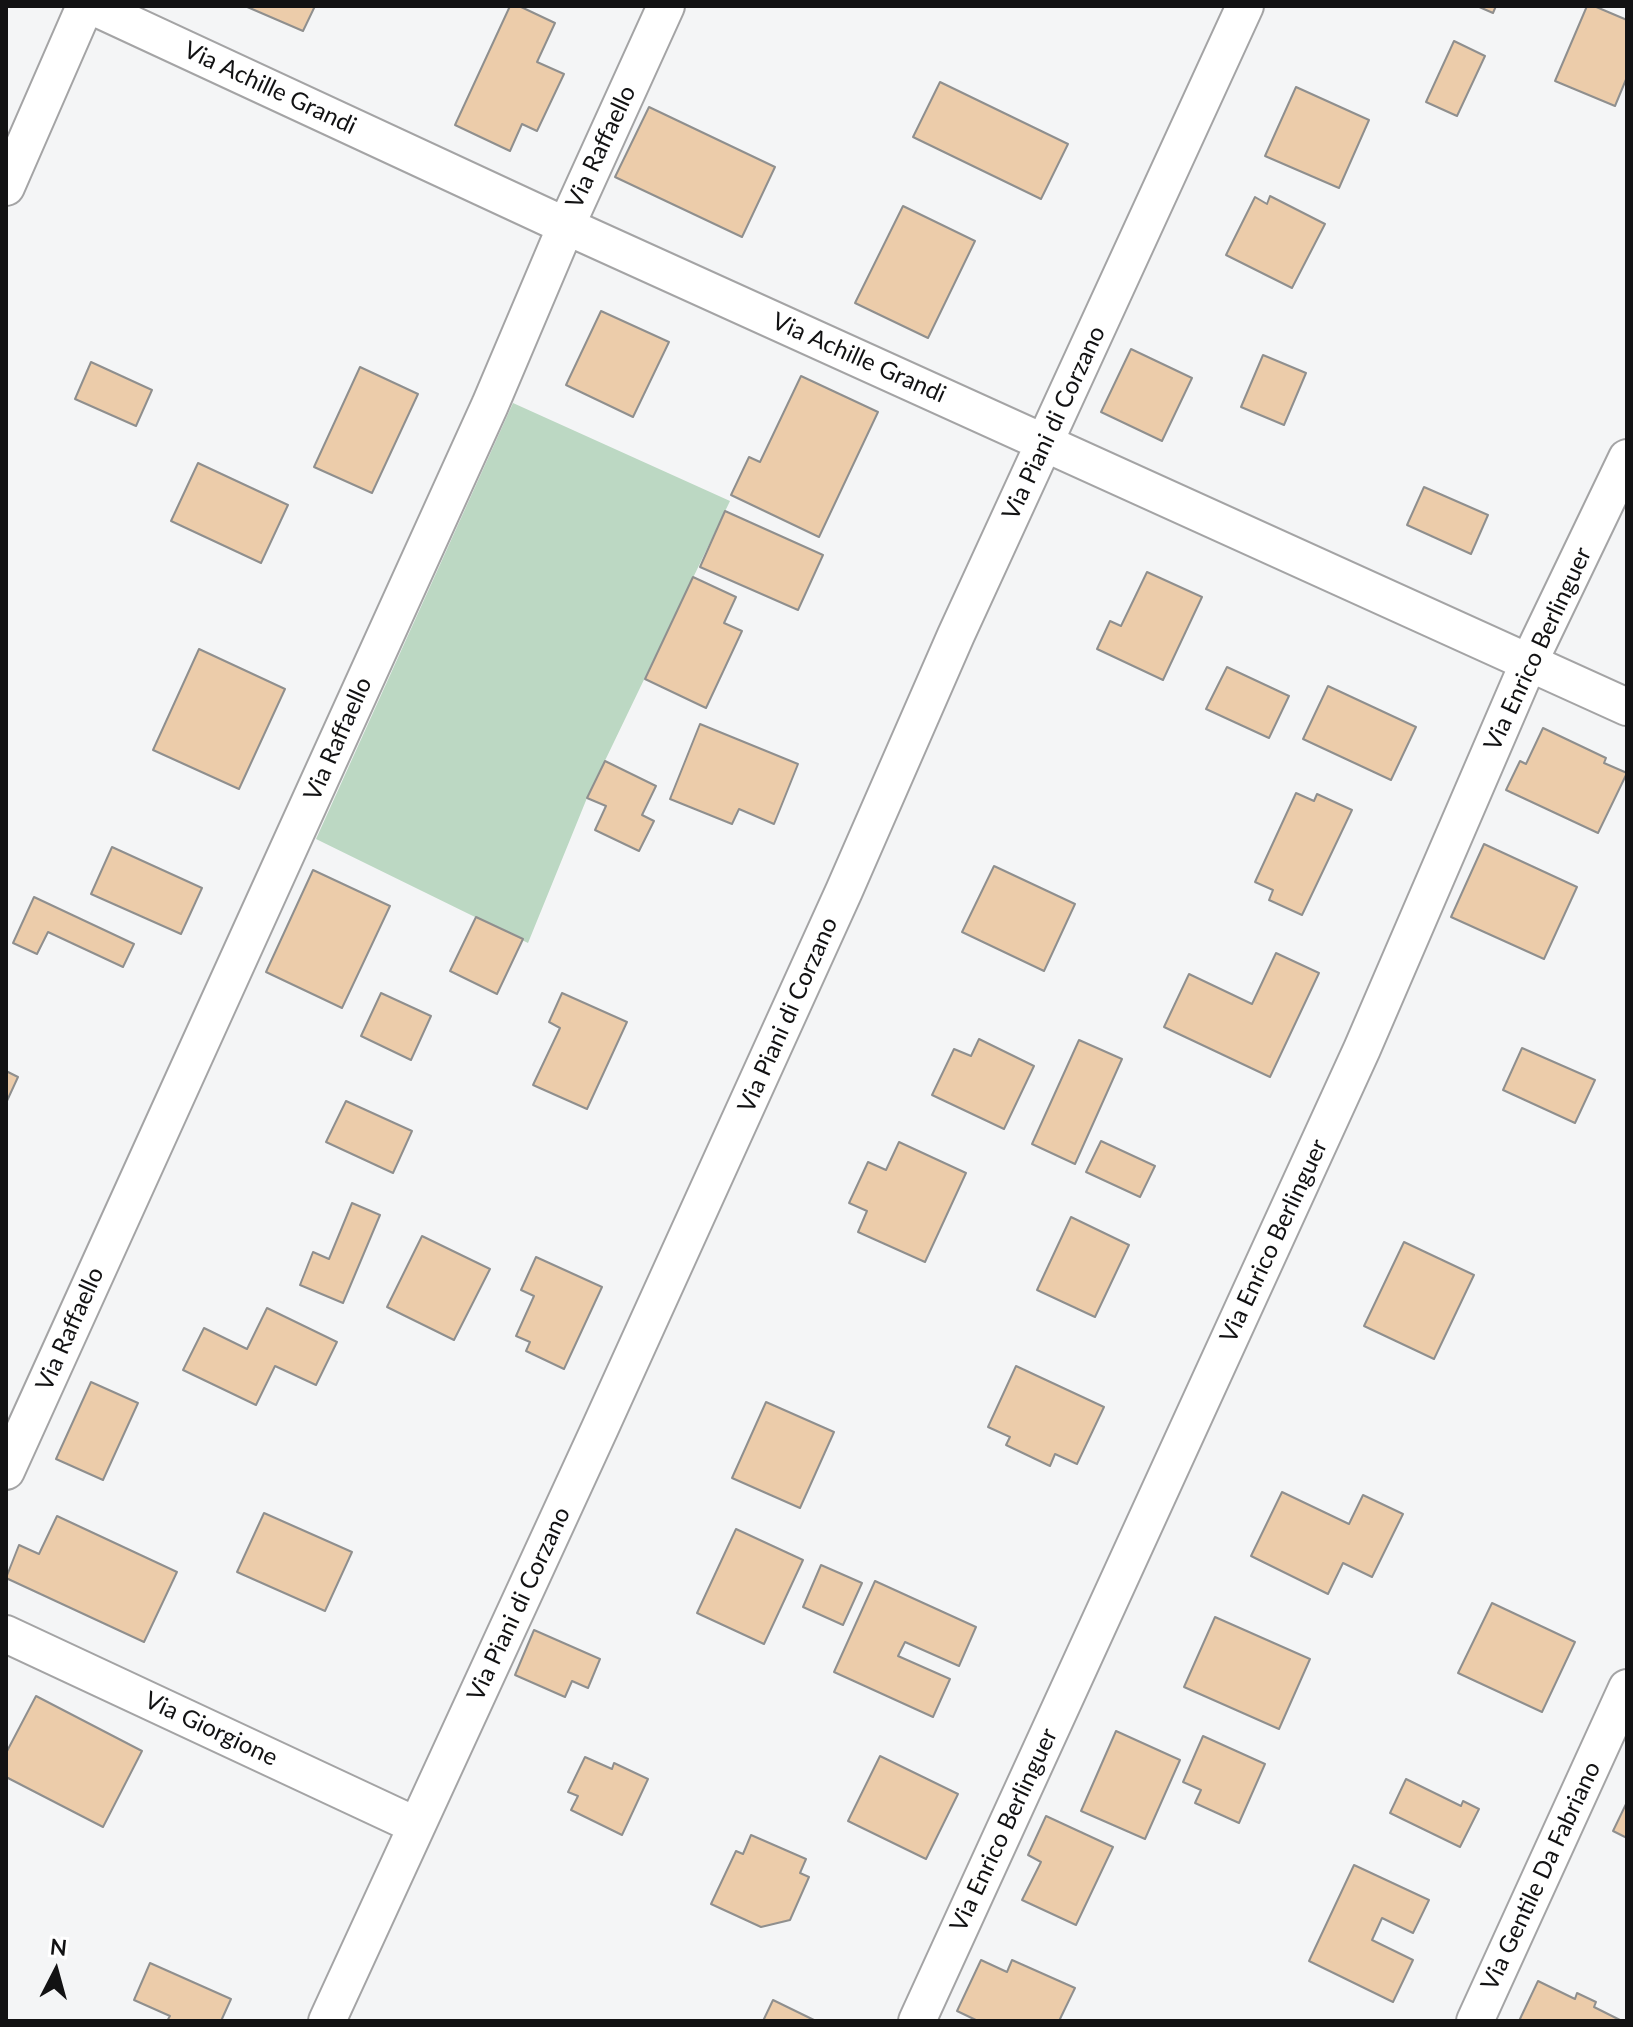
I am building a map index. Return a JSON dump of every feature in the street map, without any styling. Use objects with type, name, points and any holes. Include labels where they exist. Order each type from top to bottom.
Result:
[{"type":"street","points":[[6,187],[85,6]]},
{"type":"street","name":"Via Achille Grandi","points":[[92,6],[566,226],[1627,707]]},
{"type":"street","name":"Via Raffaello","points":[[6,1471],[490,405],[566,226],[666,6]]},
{"type":"street","name":"Via Piani di Corzano","points":[[327,2021],[600,1428],[844,891],[962,621],[1245,6]]},
{"type":"street","name":"Via Enrico Berlinguer","points":[[917,2021],[1362,1049],[1529,662],[1627,458]]},
{"type":"street","name":"Via Giorgione","points":[[6,1634],[415,1825]]},
{"type":"street","name":"Via Gentile Da Fabriano","points":[[1475,2021],[1627,1688]]},
{"type":"green space","points":[[513,403],[730,501],[587,798],[528,943],[316,839]]},
{"type":"building","points":[[245,6],[315,6],[303,31]]},
{"type":"building","points":[[510,6],[519,6],[555,23],[537,62],[564,74],[537,131],[522,124],[510,151],[455,125]]},
{"type":"building","points":[[1477,6],[1496,6],[1493,13]]},
{"type":"building","points":[[1587,6],[1627,20],[1627,77],[1615,106],[1555,81]]},
{"type":"building","points":[[1454,41],[1485,56],[1457,116],[1426,102]]},
{"type":"building","points":[[940,82],[1068,144],[1041,199],[913,137]]},
{"type":"building","points":[[1296,87],[1369,120],[1339,188],[1265,156]]},
{"type":"building","points":[[649,107],[775,167],[742,237],[615,177]]},
{"type":"building","points":[[1270,196],[1325,224],[1292,288],[1226,255],[1255,197],[1267,204]]},
{"type":"building","points":[[903,206],[975,241],[928,338],[855,303]]},
{"type":"building","points":[[601,311],[669,342],[633,417],[566,385]]},
{"type":"building","points":[[1131,349],[1192,378],[1162,441],[1101,412]]},
{"type":"building","points":[[1263,355],[1306,373],[1284,425],[1241,407]]},
{"type":"building","points":[[91,362],[152,390],[136,426],[75,399]]},
{"type":"building","points":[[360,367],[418,394],[372,493],[314,467]]},
{"type":"building","points":[[801,376],[878,412],[819,537],[731,495],[749,457],[760,462]]},
{"type":"building","points":[[198,463],[288,505],[261,563],[171,521]]},
{"type":"building","points":[[1424,487],[1488,515],[1471,554],[1407,525]]},
{"type":"building","points":[[725,511],[823,555],[798,610],[700,567]]},
{"type":"building","points":[[1147,572],[1202,597],[1163,680],[1097,649],[1110,621],[1121,626]]},
{"type":"building","points":[[693,577],[736,597],[724,623],[742,631],[706,708],[645,679]]},
{"type":"building","points":[[199,649],[285,689],[239,789],[153,750]]},
{"type":"building","points":[[1227,667],[1289,696],[1269,738],[1206,709]]},
{"type":"building","points":[[1328,686],[1416,727],[1391,780],[1303,739]]},
{"type":"building","points":[[700,724],[798,764],[774,824],[739,809],[732,824],[670,799]]},
{"type":"building","points":[[1543,728],[1606,758],[1604,763],[1627,773],[1598,833],[1506,790],[1520,761],[1526,764]]},
{"type":"building","points":[[605,761],[656,786],[642,815],[654,821],[639,851],[595,830],[606,806],[587,798]]},
{"type":"building","points":[[1296,793],[1314,801],[1317,794],[1352,810],[1302,915],[1269,900],[1273,890],[1255,882]]},
{"type":"building","points":[[1484,844],[1577,887],[1544,959],[1451,917]]},
{"type":"building","points":[[112,847],[202,888],[181,934],[91,894]]},
{"type":"building","points":[[994,866],[1075,904],[1044,971],[962,932]]},
{"type":"building","points":[[313,870],[390,906],[342,1008],[266,972]]},
{"type":"building","points":[[34,897],[134,944],[123,967],[48,932],[37,954],[13,943]]},
{"type":"building","points":[[476,917],[523,939],[497,994],[450,971]]},
{"type":"building","points":[[1276,953],[1319,973],[1270,1077],[1164,1027],[1189,974],[1252,1004]]},
{"type":"building","points":[[381,993],[431,1016],[411,1060],[361,1036]]},
{"type":"building","points":[[562,993],[627,1022],[587,1109],[533,1085],[560,1028],[549,1022]]},
{"type":"building","points":[[979,1039],[1034,1066],[1004,1129],[932,1095],[954,1049],[971,1056]]},
{"type":"building","points":[[1079,1040],[1122,1059],[1075,1164],[1032,1144]]},
{"type":"building","points":[[1522,1048],[1595,1080],[1575,1123],[1503,1090]]},
{"type":"building","points":[[6,1071],[18,1077],[6,1103]]},
{"type":"building","points":[[346,1101],[412,1131],[393,1173],[326,1142]]},
{"type":"building","points":[[1101,1141],[1155,1166],[1140,1197],[1086,1172]]},
{"type":"building","points":[[899,1142],[966,1173],[925,1262],[858,1232],[867,1211],[849,1203],[868,1162],[886,1170]]},
{"type":"building","points":[[352,1203],[380,1215],[343,1303],[300,1285],[313,1252],[329,1259]]},
{"type":"building","points":[[1071,1217],[1129,1245],[1095,1317],[1037,1290]]},
{"type":"building","points":[[422,1236],[490,1269],[454,1340],[387,1307]]},
{"type":"building","points":[[1404,1242],[1474,1275],[1434,1359],[1364,1326]]},
{"type":"building","points":[[536,1257],[602,1287],[564,1369],[526,1351],[530,1342],[516,1336],[534,1296],[521,1290]]},
{"type":"building","points":[[267,1308],[337,1342],[316,1385],[275,1366],[256,1405],[183,1370],[204,1328],[247,1349]]},
{"type":"building","points":[[1016,1366],[1104,1407],[1077,1464],[1055,1454],[1050,1466],[1006,1445],[1010,1437],[988,1427]]},
{"type":"building","points":[[91,1382],[138,1403],[103,1480],[56,1459]]},
{"type":"building","points":[[766,1402],[834,1432],[800,1508],[732,1478]]},
{"type":"building","points":[[1282,1492],[1349,1524],[1363,1495],[1403,1514],[1372,1577],[1343,1563],[1328,1594],[1251,1556]]},
{"type":"building","points":[[264,1513],[352,1552],[325,1611],[237,1572]]},
{"type":"building","points":[[57,1516],[177,1572],[144,1642],[6,1578],[19,1545],[39,1554]]},
{"type":"building","points":[[736,1529],[803,1560],[764,1644],[697,1613]]},
{"type":"building","points":[[821,1565],[862,1583],[843,1625],[803,1607]]},
{"type":"building","points":[[875,1581],[976,1627],[959,1666],[905,1642],[898,1656],[950,1679],[933,1717],[834,1672]]},
{"type":"building","points":[[1492,1603],[1575,1642],[1542,1712],[1458,1673]]},
{"type":"building","points":[[1215,1617],[1310,1659],[1279,1729],[1184,1687]]},
{"type":"building","points":[[534,1630],[600,1659],[588,1688],[572,1681],[565,1697],[515,1675]]},
{"type":"building","points":[[36,1696],[142,1751],[103,1827],[6,1777],[6,1753]]},
{"type":"building","points":[[1116,1731],[1180,1760],[1145,1839],[1081,1811]]},
{"type":"building","points":[[1203,1736],[1265,1764],[1239,1823],[1195,1803],[1201,1790],[1183,1782]]},
{"type":"building","points":[[880,1756],[958,1794],[926,1859],[848,1821]]},
{"type":"building","points":[[585,1757],[612,1769],[614,1763],[648,1779],[622,1835],[571,1810],[578,1796],[568,1792]]},
{"type":"building","points":[[1406,1779],[1461,1806],[1463,1801],[1479,1809],[1460,1847],[1390,1813]]},
{"type":"building","points":[[1627,1802],[1627,1838],[1613,1831]]},
{"type":"building","points":[[1046,1816],[1113,1847],[1076,1925],[1022,1900],[1041,1862],[1028,1855]]},
{"type":"building","points":[[751,1835],[806,1859],[800,1873],[809,1877],[790,1920],[761,1927],[711,1904],[736,1851],[743,1854]]},
{"type":"building","points":[[1354,1865],[1429,1900],[1413,1933],[1382,1918],[1372,1940],[1413,1960],[1393,2002],[1309,1961]]},
{"type":"building","points":[[981,1960],[1007,1972],[1012,1960],[1075,1988],[1059,2021],[978,2021],[957,2011]]},
{"type":"building","points":[[150,1963],[231,1999],[221,2021],[167,2021],[170,2016],[134,2000]]},
{"type":"building","points":[[1538,1981],[1575,1999],[1577,1993],[1596,2002],[1594,2007],[1622,2021],[1519,2021]]},
{"type":"building","points":[[773,2000],[816,2021],[763,2021]]}]
